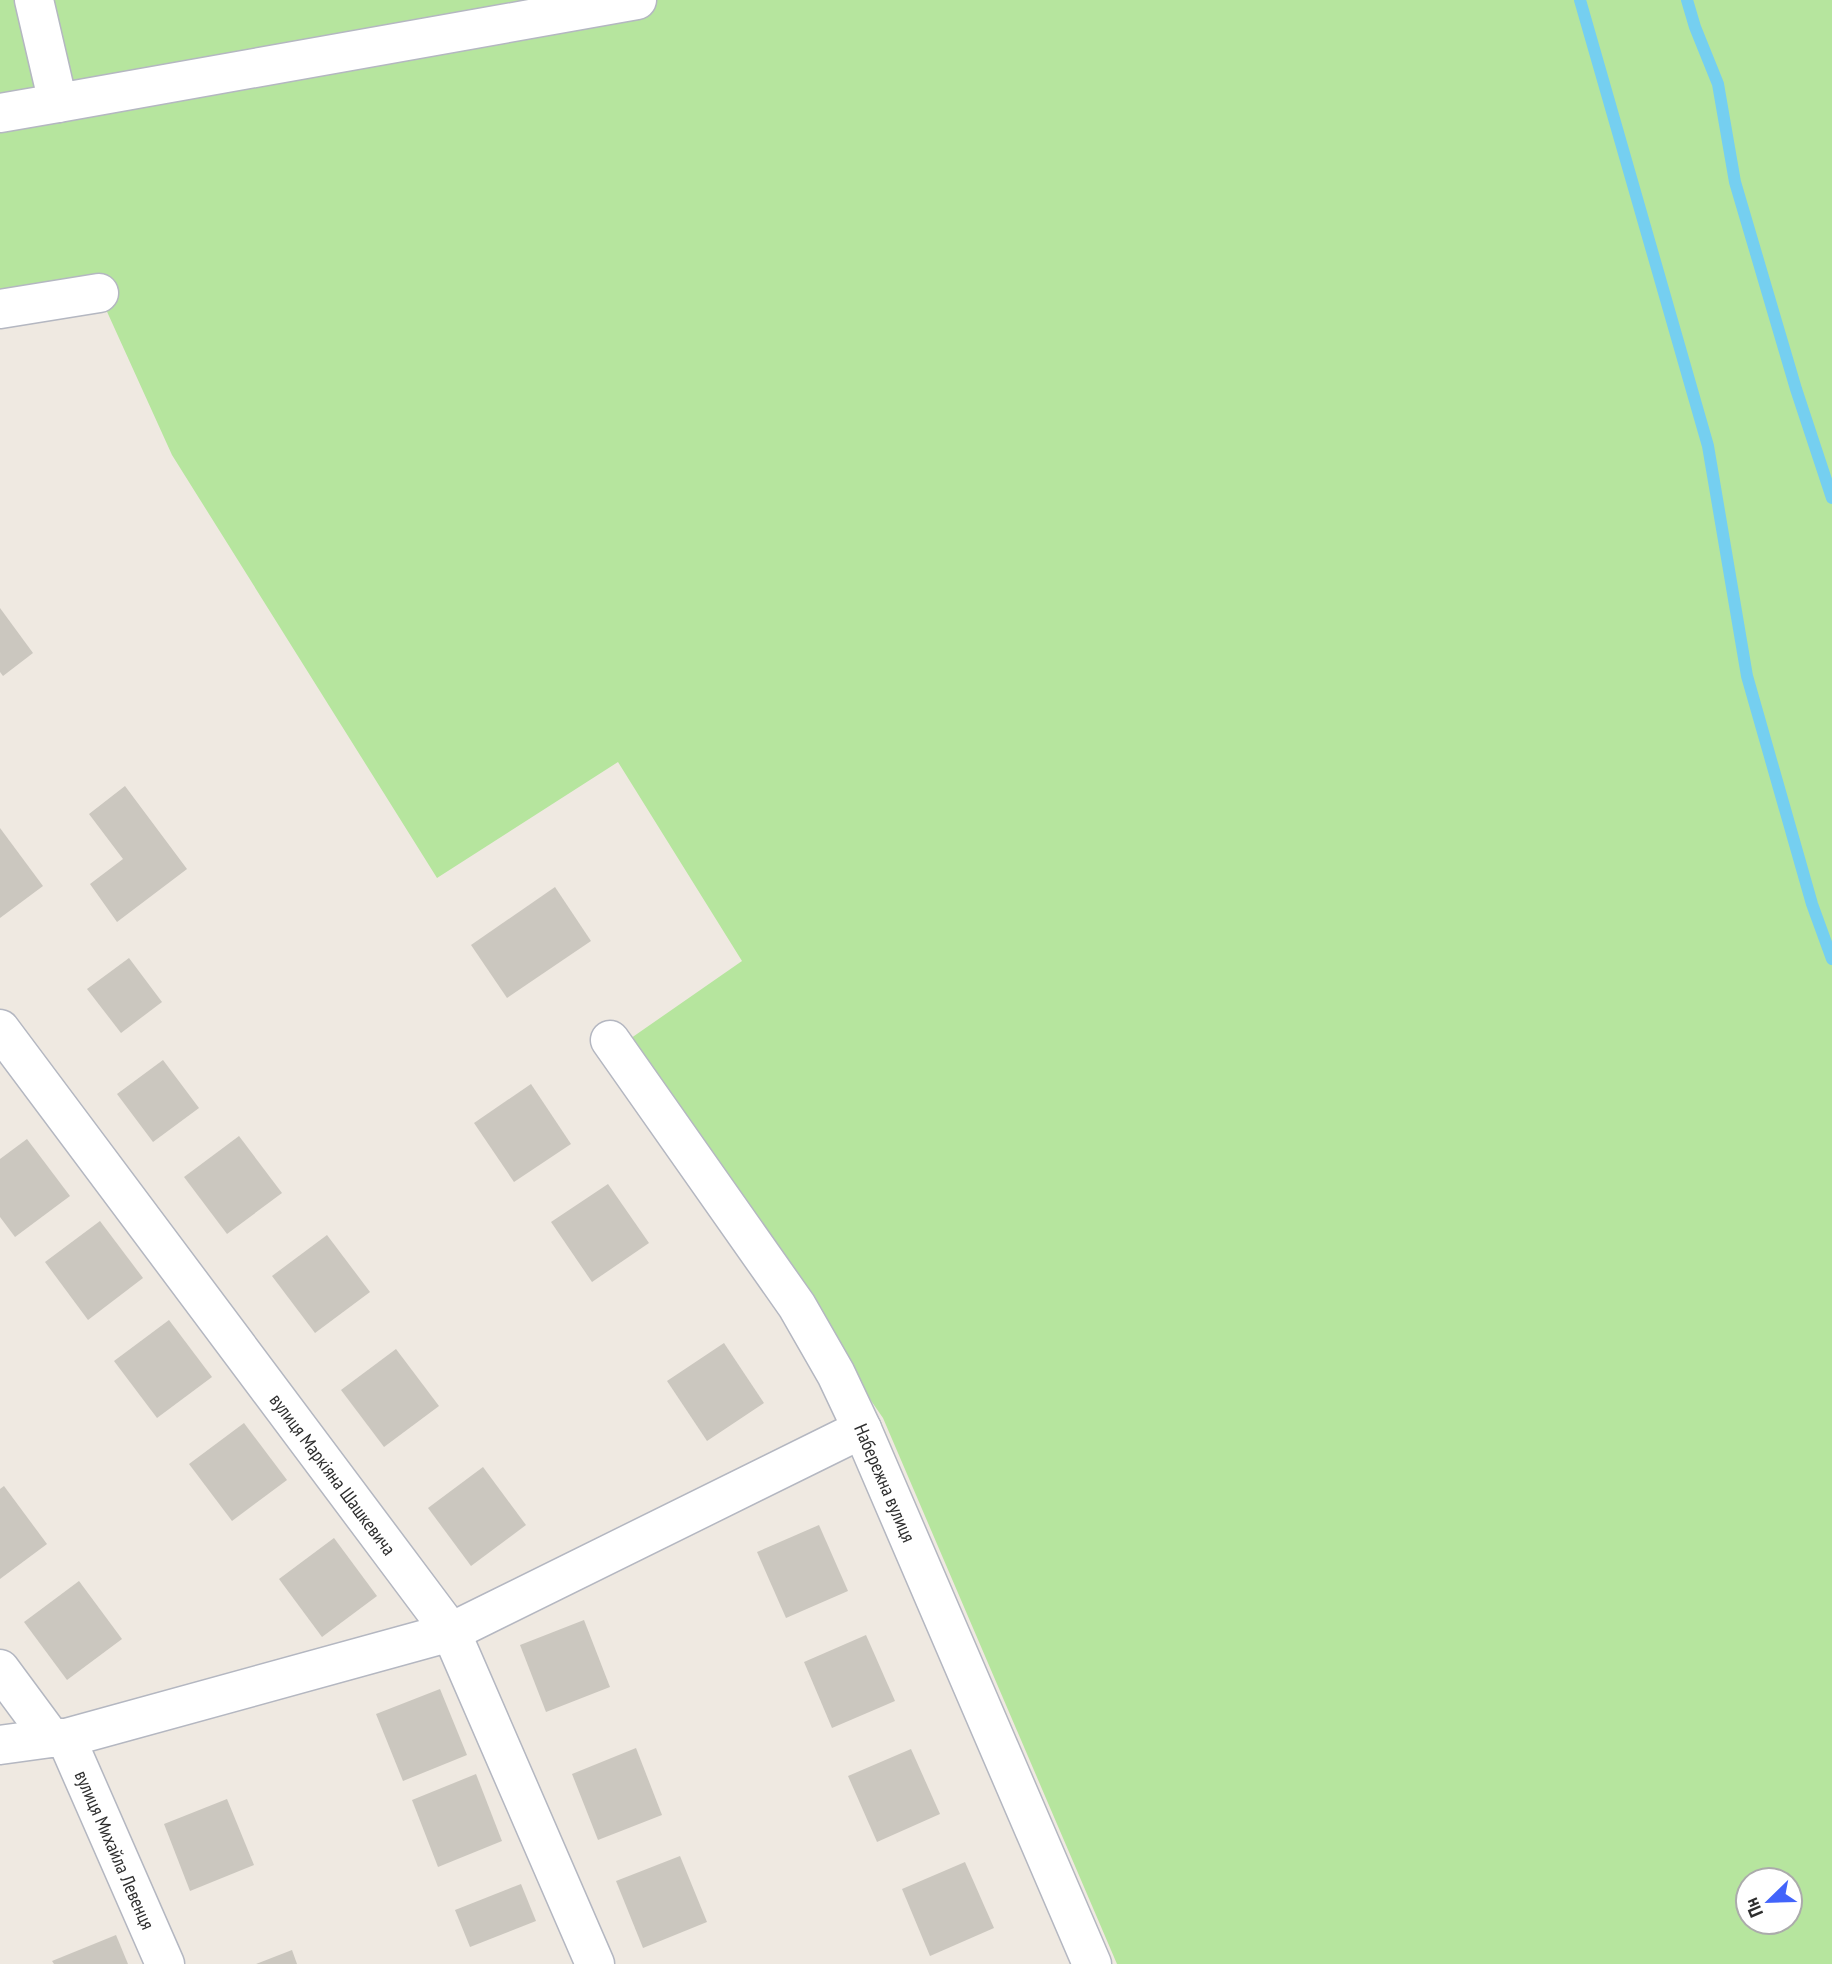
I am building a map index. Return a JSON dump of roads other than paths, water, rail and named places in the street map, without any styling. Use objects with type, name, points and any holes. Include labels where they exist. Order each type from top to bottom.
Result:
[{"type":"street","points":[[34,0],[58,103]]},
{"type":"street","points":[[0,113],[637,0]]},
{"type":"street","points":[[0,309],[99,293]]},
{"type":"street","name":"вулиця Маркіяна Шашкевича","points":[[0,1029],[450,1632],[594,1964]]},
{"type":"street","name":"Набережна вулиця","points":[[610,1040],[797,1306],[836,1374],[1092,1964]]},
{"type":"street","points":[[0,1745],[58,1738],[450,1632],[862,1429]]},
{"type":"street","name":"вулиця Михайла Левенця","points":[[0,1669],[58,1738],[165,1964]]},
{"type":"waterway","points":[[1580,0],[1708,446],[1747,676],[1812,904],[1832,959]]},
{"type":"waterway","points":[[1687,0],[1718,84],[1735,182],[1796,389],[1832,498]]}]
